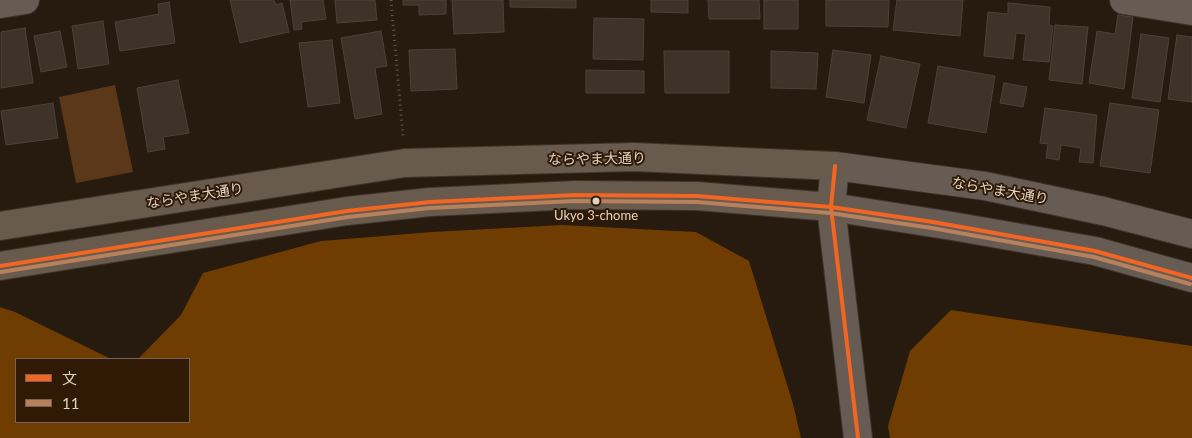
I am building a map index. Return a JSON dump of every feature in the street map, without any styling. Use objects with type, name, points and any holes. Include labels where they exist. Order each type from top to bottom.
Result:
[{"type":"main road","name":"ならやま大通り","points":[[0,226],[405,163],[634,157],[835,166]]},
{"type":"main road","points":[[0,266],[346,211],[430,202],[575,195],[688,196],[831,207]]},
{"type":"street","points":[[0,4],[25,0]]},
{"type":"street","points":[[1124,0],[1192,11]]},
{"type":"street","points":[[835,166],[831,207],[858,438]]},
{"type":"street","name":"ならやま大通り","points":[[835,166],[985,186],[1103,210],[1192,234]]},
{"type":"street","points":[[831,207],[1095,251],[1192,278]]},
{"type":"path","points":[[391,0],[403,141]]},
{"type":"shaded area","points":[[115,85],[133,172],[76,183],[59,97]]},
{"type":"shaded area","points":[[562,225],[696,232],[749,261],[793,404],[801,438],[0,438],[0,307],[15,312],[109,358],[15,358],[15,423],[190,423],[190,358],[139,358],[181,315],[203,273],[321,241],[432,232]]},
{"type":"shaded area","points":[[951,310],[1192,346],[1192,438],[890,438],[888,426],[910,351]]},
{"type":"building","points":[[230,0],[274,0],[276,5],[282,3],[289,32],[240,43]]},
{"type":"building","points":[[290,0],[323,0],[326,19],[301,22],[302,29],[294,30]]},
{"type":"building","points":[[335,0],[375,0],[377,20],[337,23]]},
{"type":"building","points":[[403,0],[446,0],[446,14],[419,15],[419,5],[403,5]]},
{"type":"building","points":[[452,0],[503,0],[504,32],[454,34]]},
{"type":"building","points":[[510,0],[576,0],[576,8],[510,7]]},
{"type":"building","points":[[651,0],[688,0],[688,13],[651,12]]},
{"type":"building","points":[[708,0],[759,0],[760,19],[709,19]]},
{"type":"building","points":[[764,0],[798,0],[798,29],[764,29]]},
{"type":"building","points":[[826,0],[889,0],[888,27],[826,26]]},
{"type":"building","points":[[897,0],[963,0],[960,36],[893,30]]},
{"type":"building","points":[[169,2],[175,43],[120,51],[115,22],[159,14],[158,4]]},
{"type":"building","points":[[1008,3],[1050,7],[1049,25],[1053,26],[1049,62],[1023,60],[1026,34],[1016,33],[1013,59],[984,56],[988,12],[1008,14]]},
{"type":"building","points":[[1118,15],[1133,17],[1124,89],[1089,83],[1097,31],[1115,34]]},
{"type":"building","points":[[594,18],[644,19],[643,60],[593,59]]},
{"type":"building","points":[[103,21],[109,64],[78,69],[72,26]]},
{"type":"building","points":[[1055,25],[1088,27],[1082,84],[1049,80]]},
{"type":"building","points":[[25,28],[33,83],[1,88],[1,32]]},
{"type":"building","points":[[60,31],[67,67],[41,72],[34,36]]},
{"type":"building","points":[[381,31],[387,66],[375,68],[382,114],[355,119],[341,38]]},
{"type":"building","points":[[1141,34],[1169,38],[1160,102],[1132,98]]},
{"type":"building","points":[[1177,35],[1192,37],[1192,102],[1168,99]]},
{"type":"building","points":[[332,40],[340,103],[308,107],[299,43]]},
{"type":"building","points":[[455,49],[457,89],[411,91],[409,50]]},
{"type":"building","points":[[833,50],[871,55],[864,103],[826,97]]},
{"type":"building","points":[[664,51],[729,51],[729,93],[665,93]]},
{"type":"building","points":[[771,51],[818,53],[816,89],[771,88]]},
{"type":"building","points":[[881,56],[920,64],[906,128],[867,120]]},
{"type":"building","points":[[938,66],[995,76],[986,133],[928,123]]},
{"type":"building","points":[[586,70],[644,71],[644,93],[586,93]]},
{"type":"building","points":[[178,80],[189,133],[163,137],[165,149],[148,152],[137,88]]},
{"type":"building","points":[[1004,83],[1027,87],[1023,107],[1000,103]]},
{"type":"building","points":[[53,103],[58,138],[6,145],[1,111]]},
{"type":"building","points":[[1110,103],[1159,110],[1150,173],[1100,166]]},
{"type":"building","points":[[1045,108],[1097,115],[1093,163],[1079,162],[1081,148],[1061,145],[1059,160],[1046,158],[1048,144],[1040,143]]},
{"type":"transit line","name":"文","points":[[835,166],[831,207],[858,438]]},
{"type":"transit line","name":"文","points":[[0,266],[347,211],[430,202],[575,195],[697,196],[831,207],[933,222],[1095,251],[1192,278]]},
{"type":"transit line","name":"11","points":[[1,272],[348,217],[430,208],[575,201],[697,202],[830,213],[932,228],[1094,257],[1190,284]]},
{"type":"place","name":"Ukyo 3-chome","points":[[596,201]]}]
